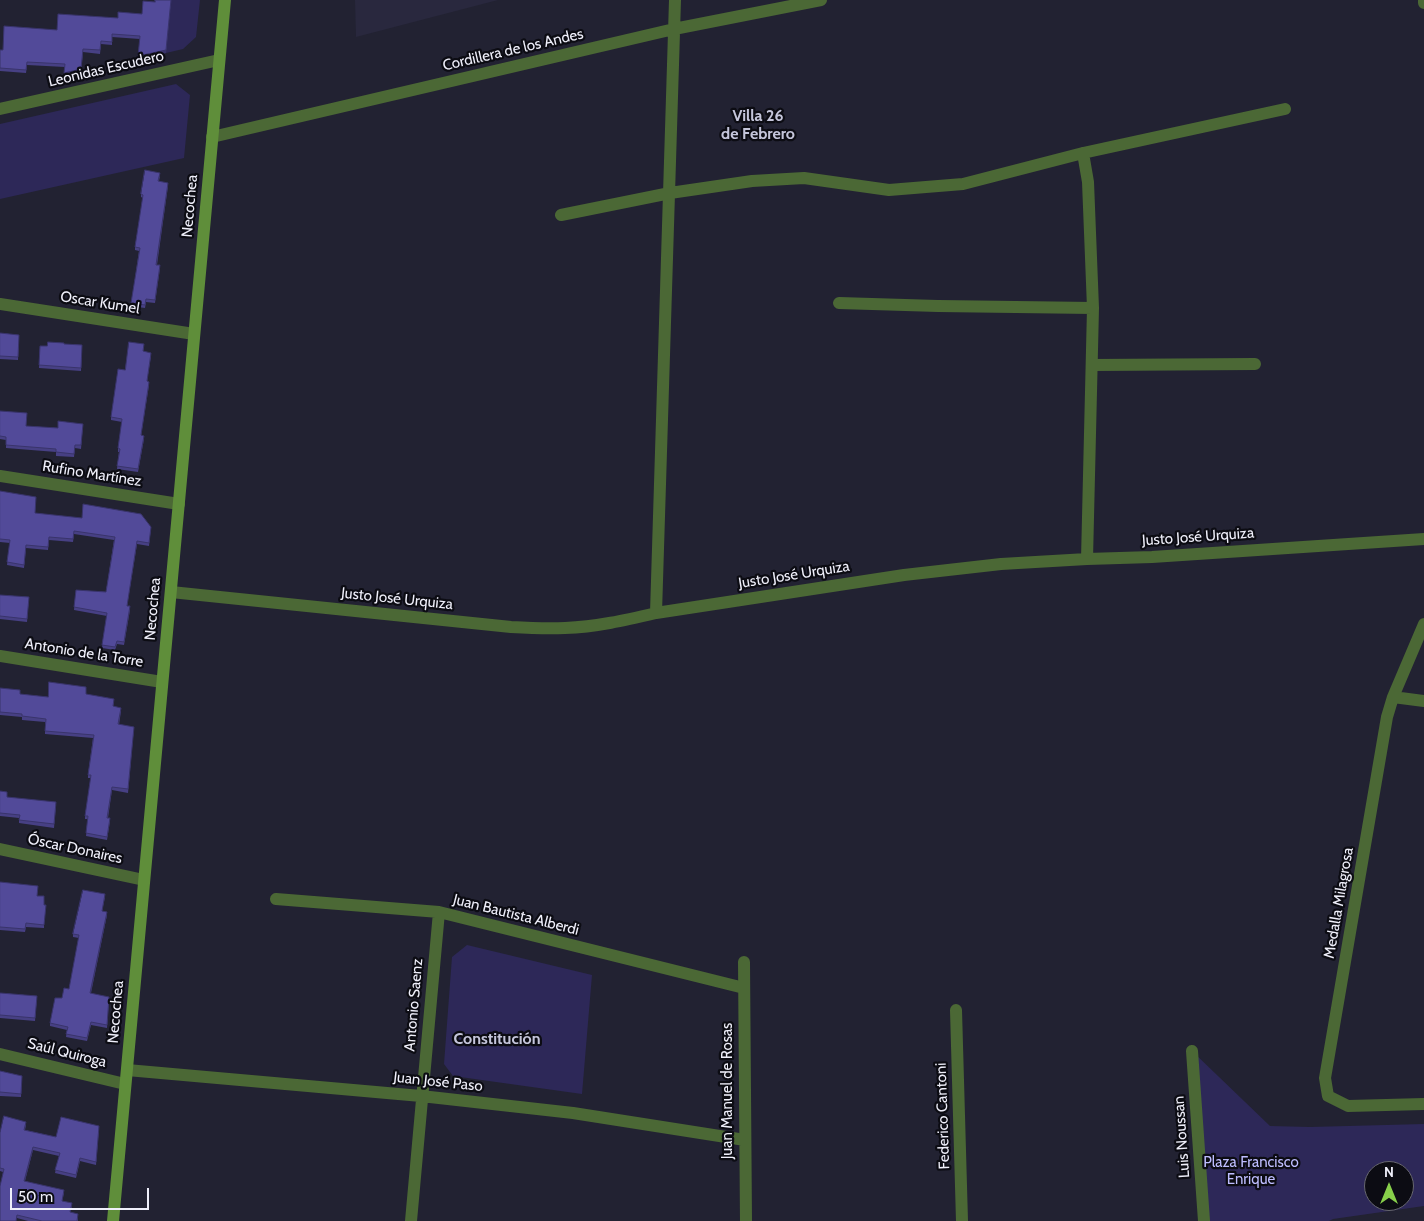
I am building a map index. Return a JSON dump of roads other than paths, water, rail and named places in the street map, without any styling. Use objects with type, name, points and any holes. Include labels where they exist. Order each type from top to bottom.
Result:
[{"type":"main road","name":"Necochea","points":[[113,1221],[225,0]]},
{"type":"street","points":[[656,614],[675,0]]},
{"type":"street","name":"Cordillera de los Andes","points":[[212,137],[674,29],[821,0]]},
{"type":"street","name":"Leonidas Escudero","points":[[0,109],[219,60]]},
{"type":"street","points":[[561,214],[670,193],[752,180],[804,178],[889,190],[963,184],[1083,153],[1285,109]]},
{"type":"street","points":[[1083,153],[1088,190],[1092,308],[1087,559]]},
{"type":"street","points":[[839,302],[938,306],[1092,308]]},
{"type":"street","name":"Oscar Kumel","points":[[0,304],[194,334]]},
{"type":"street","points":[[1092,365],[1255,364]]},
{"type":"street","name":"Rufino Martínez","points":[[0,476],[178,504]]},
{"type":"street","name":"Justo José Urquiza","points":[[171,592],[511,627],[564,628],[594,626],[656,614],[904,574],[1001,564],[1152,557],[1424,539]]},
{"type":"street","name":"Medalla Milagrosa","points":[[1424,624],[1393,697],[1387,717],[1325,1078],[1328,1096],[1348,1106],[1424,1104]]},
{"type":"street","name":"Antonio de la Torre","points":[[0,656],[162,682]]},
{"type":"street","points":[[1393,697],[1424,701]]},
{"type":"street","name":"Óscar Donaires","points":[[0,849],[144,880]]},
{"type":"street","name":"Juan Bautista Alberdi","points":[[276,899],[439,912],[744,988]]},
{"type":"street","name":"Antonio Saenz","points":[[411,1221],[439,912]]},
{"type":"street","name":"Juan Manuel de Rosas","points":[[744,962],[746,1221]]},
{"type":"street","name":"Federico Cantoni","points":[[956,1010],[962,1221]]},
{"type":"street","name":"Luis Noussan","points":[[1192,1051],[1204,1221]]},
{"type":"street","name":"Saúl Quiroga","points":[[0,1054],[126,1084]]},
{"type":"street","name":"Juan José Paso","points":[[127,1070],[421,1096],[573,1113],[745,1140]]},
{"type":"district","name":"Villa 26 de Febrero","points":[[758,125]]},
{"type":"district","name":"Constitución","points":[[497,1039]]},
{"type":"park label","name":"Plaza Francisco Enrique","points":[[1251,1172]]}]
